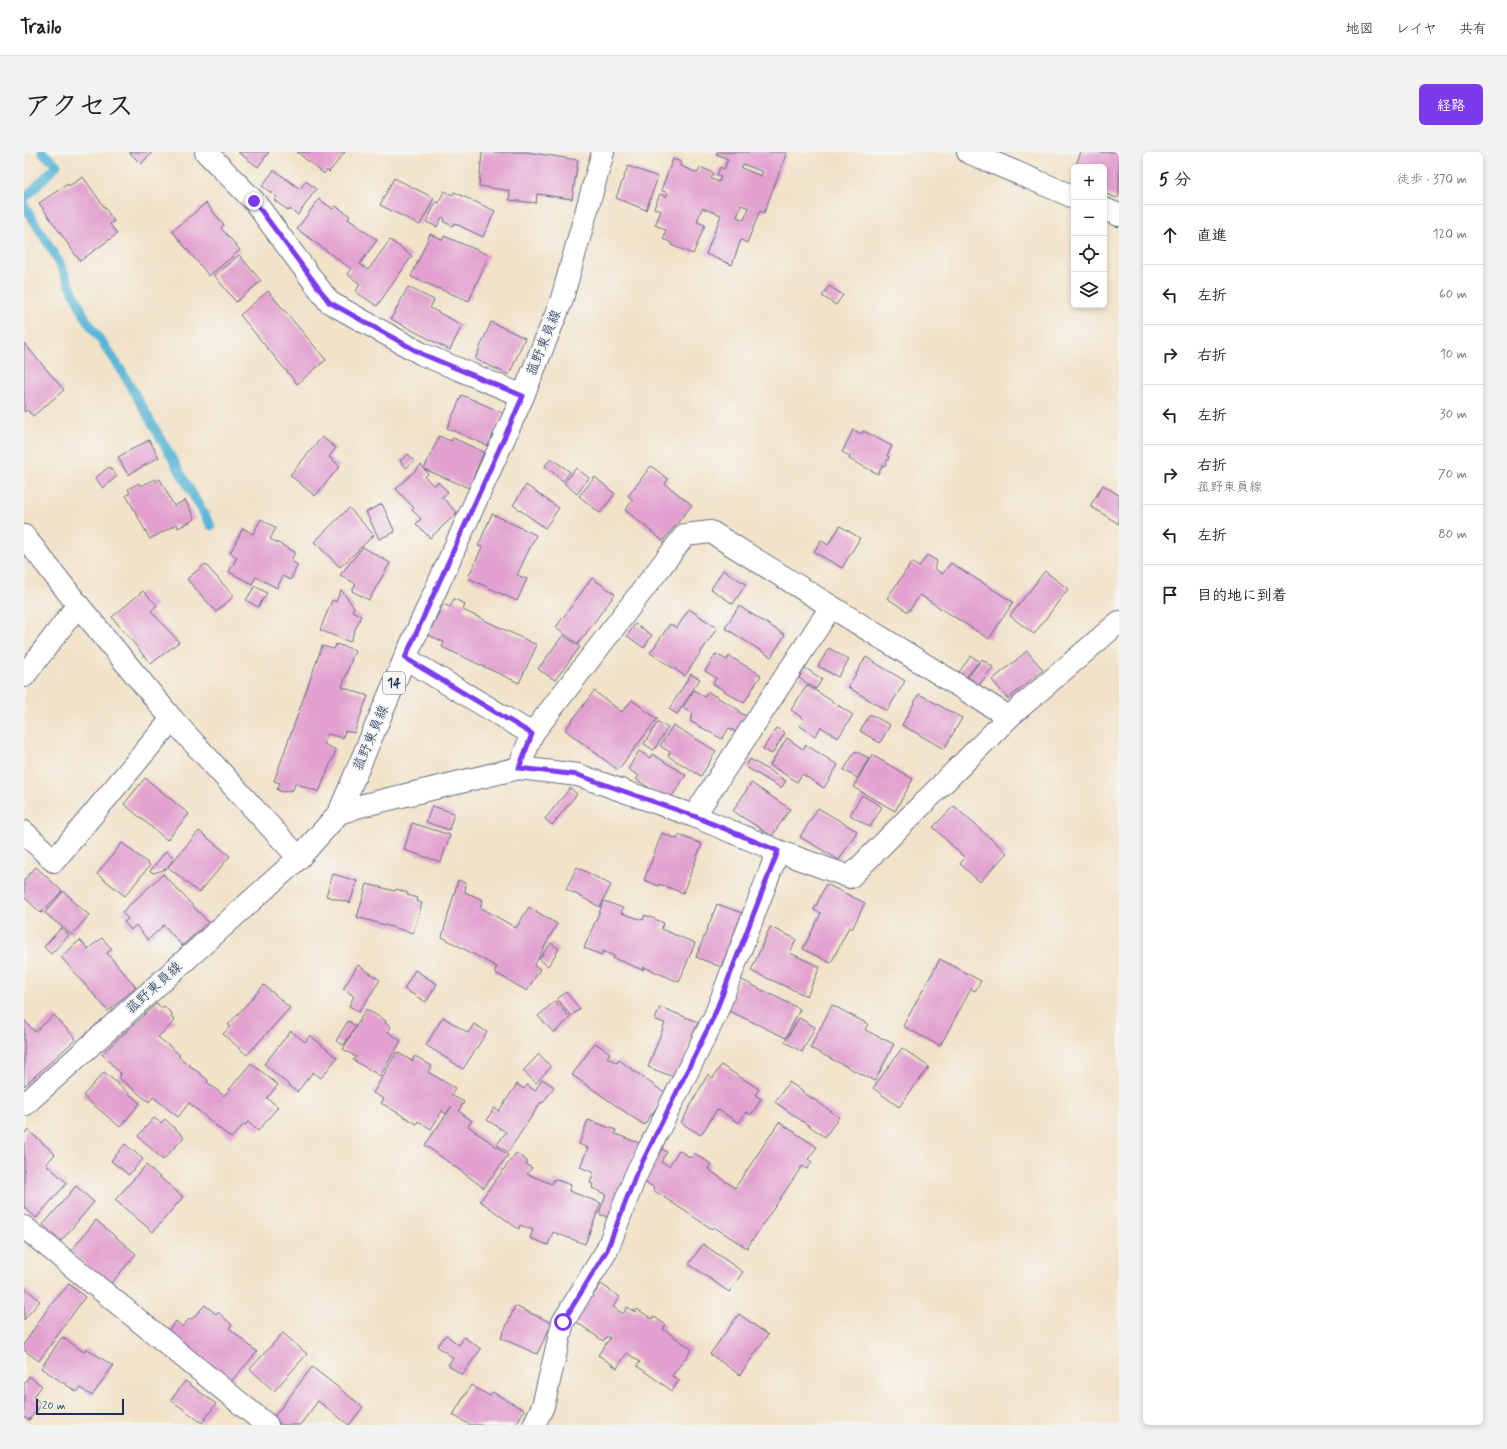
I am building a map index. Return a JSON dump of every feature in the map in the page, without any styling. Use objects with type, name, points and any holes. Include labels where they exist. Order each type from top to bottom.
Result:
[{"type":"street","points":[[206,152],[254,201],[329,302],[422,354],[523,396]]},
{"type":"street","name":"菰野東員線","points":[[24,1105],[299,858],[339,813],[405,658],[523,396],[561,302],[603,152]]},
{"type":"street","points":[[968,152],[1071,195]]},
{"type":"street","points":[[1107,210],[1119,215]]},
{"type":"street","points":[[519,768],[532,734],[686,535],[711,532],[1009,717]]},
{"type":"street","points":[[24,536],[78,605],[172,718],[299,858]]},
{"type":"street","points":[[24,676],[78,605]]},
{"type":"street","points":[[694,816],[831,607]]},
{"type":"street","points":[[339,813],[360,806],[519,768],[578,775],[694,816],[778,851],[850,877],[1009,717],[1119,622]]},
{"type":"street","points":[[405,658],[532,734]]},
{"type":"street","points":[[24,832],[54,861],[172,718]]},
{"type":"street","points":[[534,1425],[543,1406],[563,1322],[607,1250],[635,1177],[714,1016],[778,851]]},
{"type":"street","points":[[24,1228],[267,1425]]},
{"type":"building","points":[[129,152],[152,152],[141,164]]},
{"type":"building","points":[[238,152],[269,152],[258,167]]},
{"type":"building","points":[[297,152],[345,152],[329,172],[327,170],[324,174]]},
{"type":"building","points":[[482,152],[527,152],[578,160],[572,199],[537,194],[536,203],[509,200],[510,191],[479,186]]},
{"type":"building","points":[[717,152],[787,152],[764,213],[760,211],[747,243],[741,240],[732,265],[706,254],[721,215],[702,208],[697,222],[705,225],[693,254],[671,245],[672,243],[663,239],[666,230],[655,225],[661,211],[654,208],[660,194],[666,197],[668,193],[661,190],[673,159],[681,162],[680,166],[698,173],[700,167],[714,173],[711,179],[719,182],[721,177],[717,176],[720,167],[724,169],[728,159],[716,154]],"holes":[[[743,164],[763,172],[761,176],[741,168]],[[741,205],[749,208],[744,220],[737,217]]]},
{"type":"building","points":[[1081,152],[1119,152],[1119,196],[1117,198],[1107,194],[1107,164],[1076,164]]},
{"type":"building","points":[[628,166],[658,177],[646,210],[616,198]]},
{"type":"building","points":[[274,170],[300,189],[306,181],[316,189],[298,215],[290,209],[289,211],[274,200],[277,197],[262,186]]},
{"type":"building","points":[[83,177],[114,221],[110,224],[117,234],[80,261],[39,203],[68,184],[69,186]]},
{"type":"building","points":[[394,178],[434,198],[420,225],[380,205]]},
{"type":"building","points":[[444,191],[453,195],[454,192],[495,211],[483,237],[454,223],[453,226],[444,222],[445,219],[442,217],[437,227],[426,222],[436,202],[439,203]]},
{"type":"building","points":[[319,199],[333,209],[336,206],[350,216],[348,219],[377,240],[360,264],[368,270],[390,240],[412,256],[377,306],[356,292],[360,284],[347,274],[351,269],[297,229]]},
{"type":"building","points":[[206,203],[224,225],[221,228],[240,250],[209,276],[172,231]]},
{"type":"building","points":[[430,234],[443,240],[444,236],[489,255],[469,301],[411,277]]},
{"type":"building","points":[[239,255],[261,281],[236,302],[214,275]]},
{"type":"building","points":[[829,286],[843,295],[836,305],[822,296]]},
{"type":"building","points":[[408,287],[434,300],[430,308],[462,325],[450,350],[391,319]]},
{"type":"building","points":[[268,291],[326,360],[297,384],[240,315]]},
{"type":"building","points":[[491,322],[525,338],[509,375],[475,359]]},
{"type":"building","points":[[24,343],[64,390],[33,416],[27,410],[24,412]]},
{"type":"building","points":[[462,395],[503,413],[488,446],[447,428]]},
{"type":"building","points":[[853,430],[862,434],[863,431],[892,446],[887,456],[889,457],[885,466],[883,465],[878,474],[849,459],[850,456],[842,452]]},
{"type":"building","points":[[439,436],[451,441],[453,438],[484,452],[469,488],[424,469]]},
{"type":"building","points":[[322,437],[336,448],[329,457],[340,466],[315,496],[290,475]]},
{"type":"building","points":[[149,440],[159,457],[128,475],[118,457]]},
{"type":"building","points":[[408,454],[414,461],[406,468],[400,461]]},
{"type":"building","points":[[551,458],[570,472],[563,481],[545,466]]},
{"type":"building","points":[[421,465],[428,474],[425,477],[434,486],[438,482],[448,492],[442,497],[457,513],[430,538],[416,524],[421,519],[412,510],[414,508],[396,489]]},
{"type":"building","points":[[651,466],[668,479],[665,484],[692,505],[663,541],[625,510],[633,500],[628,496]]},
{"type":"building","points":[[109,467],[117,476],[103,488],[95,478]]},
{"type":"building","points":[[576,468],[589,478],[577,494],[564,483]]},
{"type":"building","points":[[595,477],[615,494],[600,513],[579,496]]},
{"type":"building","points":[[155,479],[156,482],[160,479],[174,506],[185,500],[195,519],[178,528],[177,524],[150,539],[126,495],[130,493],[128,489],[139,483],[141,486]]},
{"type":"building","points":[[526,485],[559,508],[545,528],[513,505]]},
{"type":"building","points":[[1103,485],[1119,495],[1119,524],[1090,506]]},
{"type":"building","points":[[382,504],[395,532],[379,539],[366,512]]},
{"type":"building","points":[[349,508],[374,535],[340,567],[314,542]]},
{"type":"building","points":[[492,514],[536,535],[517,575],[527,579],[517,601],[468,578],[482,547],[478,546]]},
{"type":"building","points":[[261,519],[276,528],[270,539],[295,552],[291,561],[298,565],[290,580],[283,576],[277,588],[256,577],[252,584],[229,572],[237,557],[230,553],[243,528],[253,534]]},
{"type":"building","points":[[840,526],[860,538],[842,568],[814,552],[821,540],[828,545]]},
{"type":"building","points":[[363,547],[390,563],[369,600],[352,591],[356,584],[340,575]]},
{"type":"building","points":[[927,555],[937,561],[934,568],[942,574],[951,563],[1013,602],[989,639],[920,595],[908,612],[887,598],[912,562],[919,567]]},
{"type":"building","points":[[205,564],[234,596],[216,612],[187,579]]},
{"type":"building","points":[[723,570],[746,584],[733,604],[711,589]]},
{"type":"building","points":[[1045,571],[1068,589],[1034,634],[1010,616]]},
{"type":"building","points":[[592,578],[615,594],[578,644],[556,627]]},
{"type":"building","points":[[255,586],[267,593],[258,607],[246,600]]},
{"type":"building","points":[[341,590],[354,607],[352,611],[361,616],[350,642],[320,630],[332,600],[336,602]]},
{"type":"building","points":[[143,591],[157,605],[151,611],[179,642],[151,664],[112,617]]},
{"type":"building","points":[[454,599],[465,604],[463,610],[537,645],[519,683],[442,647],[444,642],[428,635],[443,604],[450,607]]},
{"type":"building","points":[[739,606],[785,635],[771,657],[725,628]]},
{"type":"building","points":[[689,609],[717,628],[685,676],[650,653],[670,624],[677,628]]},
{"type":"building","points":[[635,624],[652,635],[644,648],[627,636]]},
{"type":"building","points":[[563,635],[580,647],[555,680],[538,669]]},
{"type":"building","points":[[336,644],[355,650],[342,687],[368,696],[354,733],[345,731],[343,738],[328,734],[324,744],[336,750],[319,792],[295,783],[293,790],[283,792],[277,790],[280,783],[274,781],[322,646],[334,649]]},
{"type":"building","points":[[829,648],[849,660],[838,677],[818,666]]},
{"type":"building","points":[[1027,651],[1043,670],[1008,699],[992,680]]},
{"type":"building","points":[[716,654],[727,660],[729,656],[761,675],[744,703],[713,684],[716,678],[705,671]]},
{"type":"building","points":[[971,656],[979,661],[966,678],[959,672]]},
{"type":"building","points":[[866,657],[905,681],[887,711],[848,687]]},
{"type":"building","points":[[982,659],[993,667],[979,685],[968,677]]},
{"type":"building","points":[[805,668],[822,679],[816,689],[799,678]]},
{"type":"building","points":[[691,674],[700,679],[677,714],[669,709]]},
{"type":"building","points":[[807,685],[853,715],[838,738],[821,727],[815,736],[800,726],[804,719],[791,710]]},
{"type":"building","points":[[694,690],[705,697],[708,692],[739,710],[739,712],[746,716],[737,733],[729,728],[722,739],[690,721],[693,714],[683,708]]},
{"type":"building","points":[[594,691],[622,712],[632,700],[657,719],[618,770],[565,730]]},
{"type":"building","points":[[919,694],[962,718],[944,749],[902,725]]},
{"type":"building","points":[[870,714],[890,725],[880,743],[860,731]]},
{"type":"building","points":[[658,722],[668,728],[654,750],[644,744]]},
{"type":"building","points":[[673,725],[716,751],[701,776],[668,756],[670,752],[660,746]]},
{"type":"building","points":[[776,728],[785,733],[772,754],[763,749]]},
{"type":"building","points":[[787,738],[803,749],[806,745],[838,765],[824,788],[802,774],[797,782],[770,765]]},
{"type":"building","points":[[639,751],[650,758],[652,754],[686,775],[669,801],[636,779],[639,776],[628,769]]},
{"type":"building","points":[[855,751],[869,758],[857,778],[844,770]]},
{"type":"building","points":[[872,755],[913,779],[895,811],[853,787]]},
{"type":"building","points":[[750,759],[786,781],[781,788],[746,767]]},
{"type":"building","points":[[145,778],[189,814],[167,840],[124,804]]},
{"type":"building","points":[[751,783],[790,809],[772,836],[733,811]]},
{"type":"building","points":[[570,788],[577,794],[552,825],[545,819]]},
{"type":"building","points":[[862,795],[882,807],[870,827],[850,815]]},
{"type":"building","points":[[432,806],[454,813],[449,830],[426,822]]},
{"type":"building","points":[[954,806],[1007,853],[980,882],[960,864],[965,858],[933,827]]},
{"type":"building","points":[[818,808],[857,831],[839,860],[800,837]]},
{"type":"building","points":[[412,823],[450,835],[441,862],[404,850]]},
{"type":"building","points":[[199,831],[230,856],[199,893],[168,867]]},
{"type":"building","points":[[662,833],[677,839],[679,835],[702,844],[683,893],[644,880]]},
{"type":"building","points":[[122,843],[150,865],[125,896],[97,874]]},
{"type":"building","points":[[166,851],[174,858],[166,869],[154,873],[150,871]]},
{"type":"building","points":[[36,867],[62,891],[41,913],[24,897],[24,880]]},
{"type":"building","points":[[577,867],[611,885],[600,907],[566,889]]},
{"type":"building","points":[[163,874],[208,922],[182,946],[164,925],[148,940],[136,925],[131,930],[124,922],[128,919],[122,912]]},
{"type":"building","points":[[333,874],[357,881],[350,903],[326,896]]},
{"type":"building","points":[[458,880],[466,883],[465,892],[483,900],[480,907],[516,928],[529,907],[557,924],[534,966],[540,969],[527,991],[494,972],[497,967],[442,937]]},
{"type":"building","points":[[367,884],[395,891],[396,889],[408,893],[407,895],[418,898],[417,901],[422,903],[413,933],[357,917]]},
{"type":"building","points":[[826,884],[865,903],[852,929],[849,927],[831,963],[803,949],[821,913],[814,910]]},
{"type":"building","points":[[63,891],[89,915],[72,935],[45,913]]},
{"type":"building","points":[[604,901],[623,908],[621,913],[643,920],[645,915],[664,923],[661,929],[695,943],[679,982],[644,967],[643,970],[613,958],[614,956],[603,951],[602,955],[584,948]]},
{"type":"building","points":[[717,904],[742,913],[721,967],[696,957]]},
{"type":"building","points":[[770,927],[796,939],[790,953],[820,967],[807,996],[751,971]]},
{"type":"building","points":[[61,928],[69,935],[51,954],[44,947]]},
{"type":"building","points":[[102,938],[112,949],[107,953],[136,987],[108,1011],[61,957],[80,940],[88,949]]},
{"type":"building","points":[[551,943],[559,949],[548,966],[539,959]]},
{"type":"building","points":[[940,959],[981,981],[975,991],[971,989],[940,1046],[903,1026]]},
{"type":"building","points":[[358,965],[380,980],[359,1012],[349,1006],[354,996],[343,989]]},
{"type":"building","points":[[415,970],[437,984],[426,1002],[404,989]]},
{"type":"building","points":[[740,979],[800,1009],[786,1038],[725,1009]]},
{"type":"building","points":[[264,985],[290,1008],[247,1055],[223,1034],[230,1027],[228,1025]]},
{"type":"building","points":[[566,992],[580,1009],[571,1016],[557,999]]},
{"type":"building","points":[[555,1001],[570,1018],[554,1033],[538,1016]]},
{"type":"building","points":[[157,1003],[161,1008],[164,1006],[173,1015],[171,1017],[175,1021],[158,1037],[180,1055],[178,1056],[208,1080],[207,1082],[224,1096],[251,1063],[278,1085],[267,1098],[278,1107],[258,1131],[248,1122],[245,1125],[244,1124],[231,1138],[189,1103],[178,1117],[153,1097],[149,1102],[118,1077],[121,1074],[102,1054]]},
{"type":"building","points":[[832,1005],[868,1024],[865,1030],[894,1044],[875,1081],[810,1048]]},
{"type":"building","points":[[660,1007],[698,1022],[676,1078],[648,1067],[665,1023],[655,1020]]},
{"type":"building","points":[[366,1009],[386,1021],[385,1023],[391,1027],[388,1032],[401,1041],[380,1076],[353,1060],[356,1057],[343,1049]]},
{"type":"building","points":[[54,1015],[76,1039],[24,1086],[24,1020],[35,1032]]},
{"type":"building","points":[[443,1017],[468,1033],[474,1024],[487,1032],[463,1069],[426,1045]]},
{"type":"building","points":[[799,1018],[815,1027],[802,1052],[785,1042]]},
{"type":"building","points":[[348,1021],[356,1026],[344,1045],[336,1041]]},
{"type":"building","points":[[291,1031],[305,1042],[310,1035],[337,1058],[321,1078],[313,1072],[297,1092],[264,1064]]},
{"type":"building","points":[[595,1043],[610,1053],[607,1057],[617,1063],[619,1060],[666,1094],[644,1125],[572,1075]]},
{"type":"building","points":[[902,1048],[929,1067],[899,1107],[873,1088]]},
{"type":"building","points":[[397,1052],[412,1061],[415,1056],[432,1066],[428,1072],[455,1088],[451,1095],[464,1102],[459,1111],[472,1121],[468,1126],[508,1155],[484,1188],[425,1145],[452,1106],[446,1114],[442,1111],[431,1129],[418,1121],[417,1124],[381,1103],[384,1099],[373,1093]]},
{"type":"building","points":[[539,1054],[551,1067],[536,1083],[523,1071]]},
{"type":"building","points":[[721,1065],[759,1089],[755,1095],[761,1099],[751,1115],[746,1112],[739,1123],[717,1109],[701,1135],[681,1123],[708,1074],[713,1078]]},
{"type":"building","points":[[104,1072],[140,1103],[120,1127],[83,1096]]},
{"type":"building","points":[[542,1079],[554,1087],[543,1103],[541,1102],[508,1152],[497,1145],[506,1132],[487,1120],[494,1108],[499,1111],[517,1084],[524,1089],[527,1085],[535,1091]]},
{"type":"building","points":[[789,1082],[839,1117],[825,1137],[775,1102]]},
{"type":"building","points":[[154,1118],[161,1123],[165,1119],[184,1137],[163,1160],[138,1136]]},
{"type":"building","points":[[588,1120],[616,1130],[615,1134],[639,1143],[610,1218],[599,1214],[606,1194],[592,1188],[593,1184],[590,1183],[594,1173],[580,1167],[588,1148],[579,1144]]},
{"type":"building","points":[[779,1122],[817,1147],[808,1159],[812,1162],[807,1169],[802,1166],[747,1248],[714,1227],[712,1229],[653,1190],[654,1187],[642,1181],[658,1146],[667,1152],[661,1162],[669,1166],[679,1150],[691,1158],[694,1153],[711,1164],[708,1169],[735,1188]]},
{"type":"building","points":[[28,1130],[55,1154],[46,1164],[67,1183],[36,1218],[24,1207],[24,1134]]},
{"type":"building","points":[[125,1144],[143,1159],[129,1175],[111,1161]]},
{"type":"building","points":[[516,1153],[528,1162],[526,1164],[532,1168],[527,1174],[552,1184],[554,1179],[571,1185],[569,1191],[601,1203],[585,1244],[553,1232],[548,1245],[530,1238],[533,1230],[520,1225],[519,1229],[517,1228],[480,1201]]},
{"type":"building","points":[[146,1165],[183,1197],[153,1232],[115,1200]]},
{"type":"building","points":[[76,1186],[94,1202],[61,1241],[43,1225]]},
{"type":"building","points":[[96,1220],[136,1254],[110,1285],[70,1252]]},
{"type":"building","points":[[703,1244],[743,1272],[729,1292],[689,1264]]},
{"type":"building","points":[[69,1284],[85,1297],[39,1361],[24,1350],[24,1344],[48,1308]]},
{"type":"building","points":[[601,1284],[620,1297],[613,1307],[623,1314],[627,1307],[635,1312],[637,1309],[652,1319],[653,1316],[666,1325],[663,1329],[692,1349],[672,1376],[679,1380],[672,1391],[637,1366],[640,1362],[627,1353],[617,1368],[598,1355],[610,1338],[607,1336],[603,1341],[575,1321]]},
{"type":"building","points":[[24,1287],[40,1301],[24,1320]]},
{"type":"building","points":[[205,1305],[216,1314],[218,1312],[232,1325],[229,1328],[257,1352],[228,1385],[166,1333],[176,1321],[182,1327]]},
{"type":"building","points":[[515,1306],[552,1323],[537,1354],[501,1338]]},
{"type":"building","points":[[739,1314],[768,1335],[740,1375],[710,1354]]},
{"type":"building","points":[[283,1333],[307,1354],[274,1391],[250,1369]]},
{"type":"building","points":[[446,1335],[459,1345],[464,1337],[481,1349],[462,1375],[448,1365],[453,1358],[437,1346]]},
{"type":"building","points":[[62,1337],[84,1352],[86,1348],[113,1366],[92,1396],[80,1388],[77,1392],[41,1368]]},
{"type":"building","points":[[312,1367],[363,1407],[349,1425],[318,1401],[300,1425],[282,1425],[273,1418]]},
{"type":"building","points":[[29,1376],[42,1386],[33,1397],[42,1404],[29,1420],[24,1417],[24,1384]]},
{"type":"building","points":[[185,1381],[216,1404],[202,1423],[171,1400]]},
{"type":"building","points":[[471,1385],[490,1396],[492,1392],[524,1410],[516,1425],[470,1425],[453,1415]]},
{"type":"waterway","points":[[24,199],[57,165],[42,152]]},
{"type":"waterway","points":[[24,205],[58,260],[86,319],[120,368],[211,526]]},
{"type":"route","points":[[254,201],[329,302],[422,354],[523,396],[405,658],[532,734],[519,768],[578,775],[694,816],[778,851],[714,1016],[635,1177],[607,1250],[563,1322]]}]
